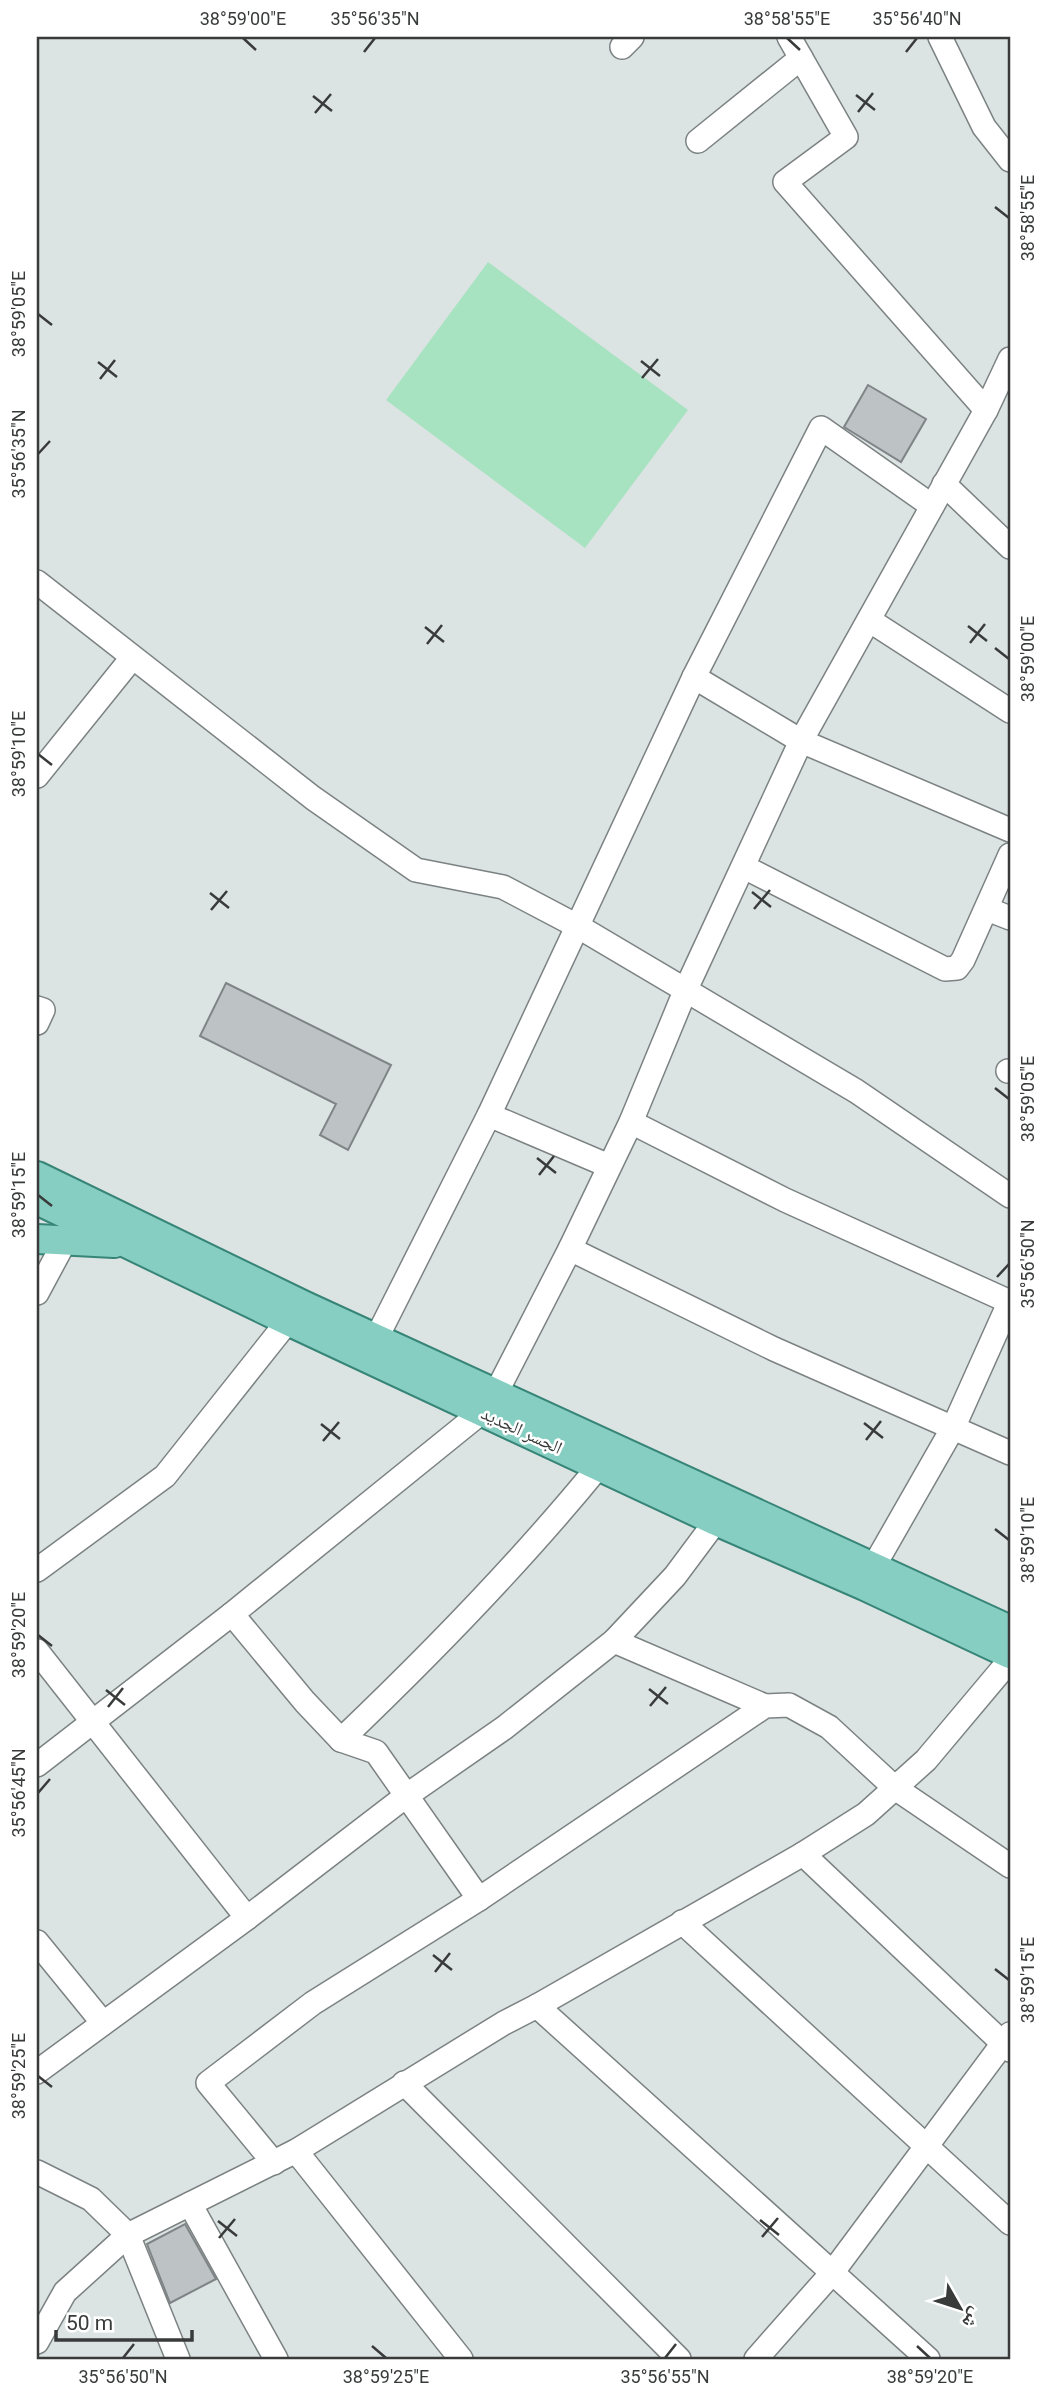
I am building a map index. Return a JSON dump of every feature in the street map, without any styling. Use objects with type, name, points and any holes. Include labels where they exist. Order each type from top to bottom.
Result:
[{"type":"main road","name":"الجسر الجديد","points":[[37,1176],[376,1339],[599,1466],[1010,1654]]},
{"type":"main road","name":"الجسر الجديد","points":[[37,1200],[288,1321],[489,1402],[874,1566],[1010,1630]]},
{"type":"main road","points":[[37,1239],[126,1243]]},
{"type":"street","points":[[789,37],[846,137],[785,182],[986,410]]},
{"type":"street","points":[[940,37],[984,127],[1010,160]]},
{"type":"street","points":[[698,141],[801,58]]},
{"type":"street","points":[[37,1765],[232,1614],[489,1402],[570,1249],[631,1122],[686,989],[801,741],[986,410],[1010,359]]},
{"type":"street","points":[[376,1339],[489,1115],[694,677],[821,428],[932,506]]},
{"type":"street","points":[[944,484],[1010,547]]},
{"type":"street","points":[[37,582],[313,798],[416,870],[503,887],[579,927],[856,1091],[1010,1196]]},
{"type":"street","points":[[869,620],[1010,711]]},
{"type":"street","points":[[37,776],[132,658]]},
{"type":"street","points":[[694,677],[801,741],[1010,830]]},
{"type":"street","points":[[744,867],[945,969],[957,968],[963,960],[1010,855]]},
{"type":"street","points":[[987,909],[1010,918]]},
{"type":"street","points":[[37,1008],[43,1010],[37,1023]]},
{"type":"street","points":[[489,1115],[609,1166]]},
{"type":"street","points":[[631,1122],[785,1200],[1010,1301],[954,1426],[874,1566]]},
{"type":"street","points":[[37,1293],[65,1241]]},
{"type":"street","points":[[570,1249],[774,1349],[1010,1452]]},
{"type":"street","points":[[37,1570],[165,1476],[288,1321]]},
{"type":"street","points":[[341,1740],[393,1691],[552,1524],[599,1466]]},
{"type":"street","points":[[37,2072],[247,1919],[406,1796],[504,1728],[614,1641],[675,1576],[716,1521]]},
{"type":"street","points":[[232,1614],[305,1702],[341,1740],[376,1752],[479,1899]]},
{"type":"street","points":[[614,1641],[765,1706],[789,1704],[829,1727],[895,1788],[1010,1867]]},
{"type":"street","points":[[37,1651],[247,1919]]},
{"type":"street","points":[[37,2342],[65,2292],[128,2235],[296,2151],[504,2023],[803,1854],[866,1814],[926,1760],[1010,1660]]},
{"type":"street","points":[[274,2163],[208,2083],[313,2003],[479,1899],[765,1706]]},
{"type":"street","points":[[756,2359],[832,2273],[1008,2042],[803,1854]]},
{"type":"street","points":[[682,1922],[1010,2223]]},
{"type":"street","points":[[37,1942],[103,2023]]},
{"type":"street","points":[[537,2006],[928,2359]]},
{"type":"street","points":[[404,2083],[667,2355]]},
{"type":"street","points":[[296,2151],[461,2359]]},
{"type":"street","points":[[37,2172],[91,2199],[128,2235],[177,2359]]},
{"type":"street","points":[[190,2204],[276,2359]]},
{"type":"green space","points":[[488,262],[688,410],[585,548],[386,400]]},
{"type":"building","points":[[868,385],[926,419],[901,462],[844,427]]},
{"type":"building","points":[[226,983],[391,1065],[348,1150],[320,1135],[336,1104],[200,1036]]},
{"type":"building","points":[[185,2224],[216,2279],[170,2303],[147,2244]]}]
